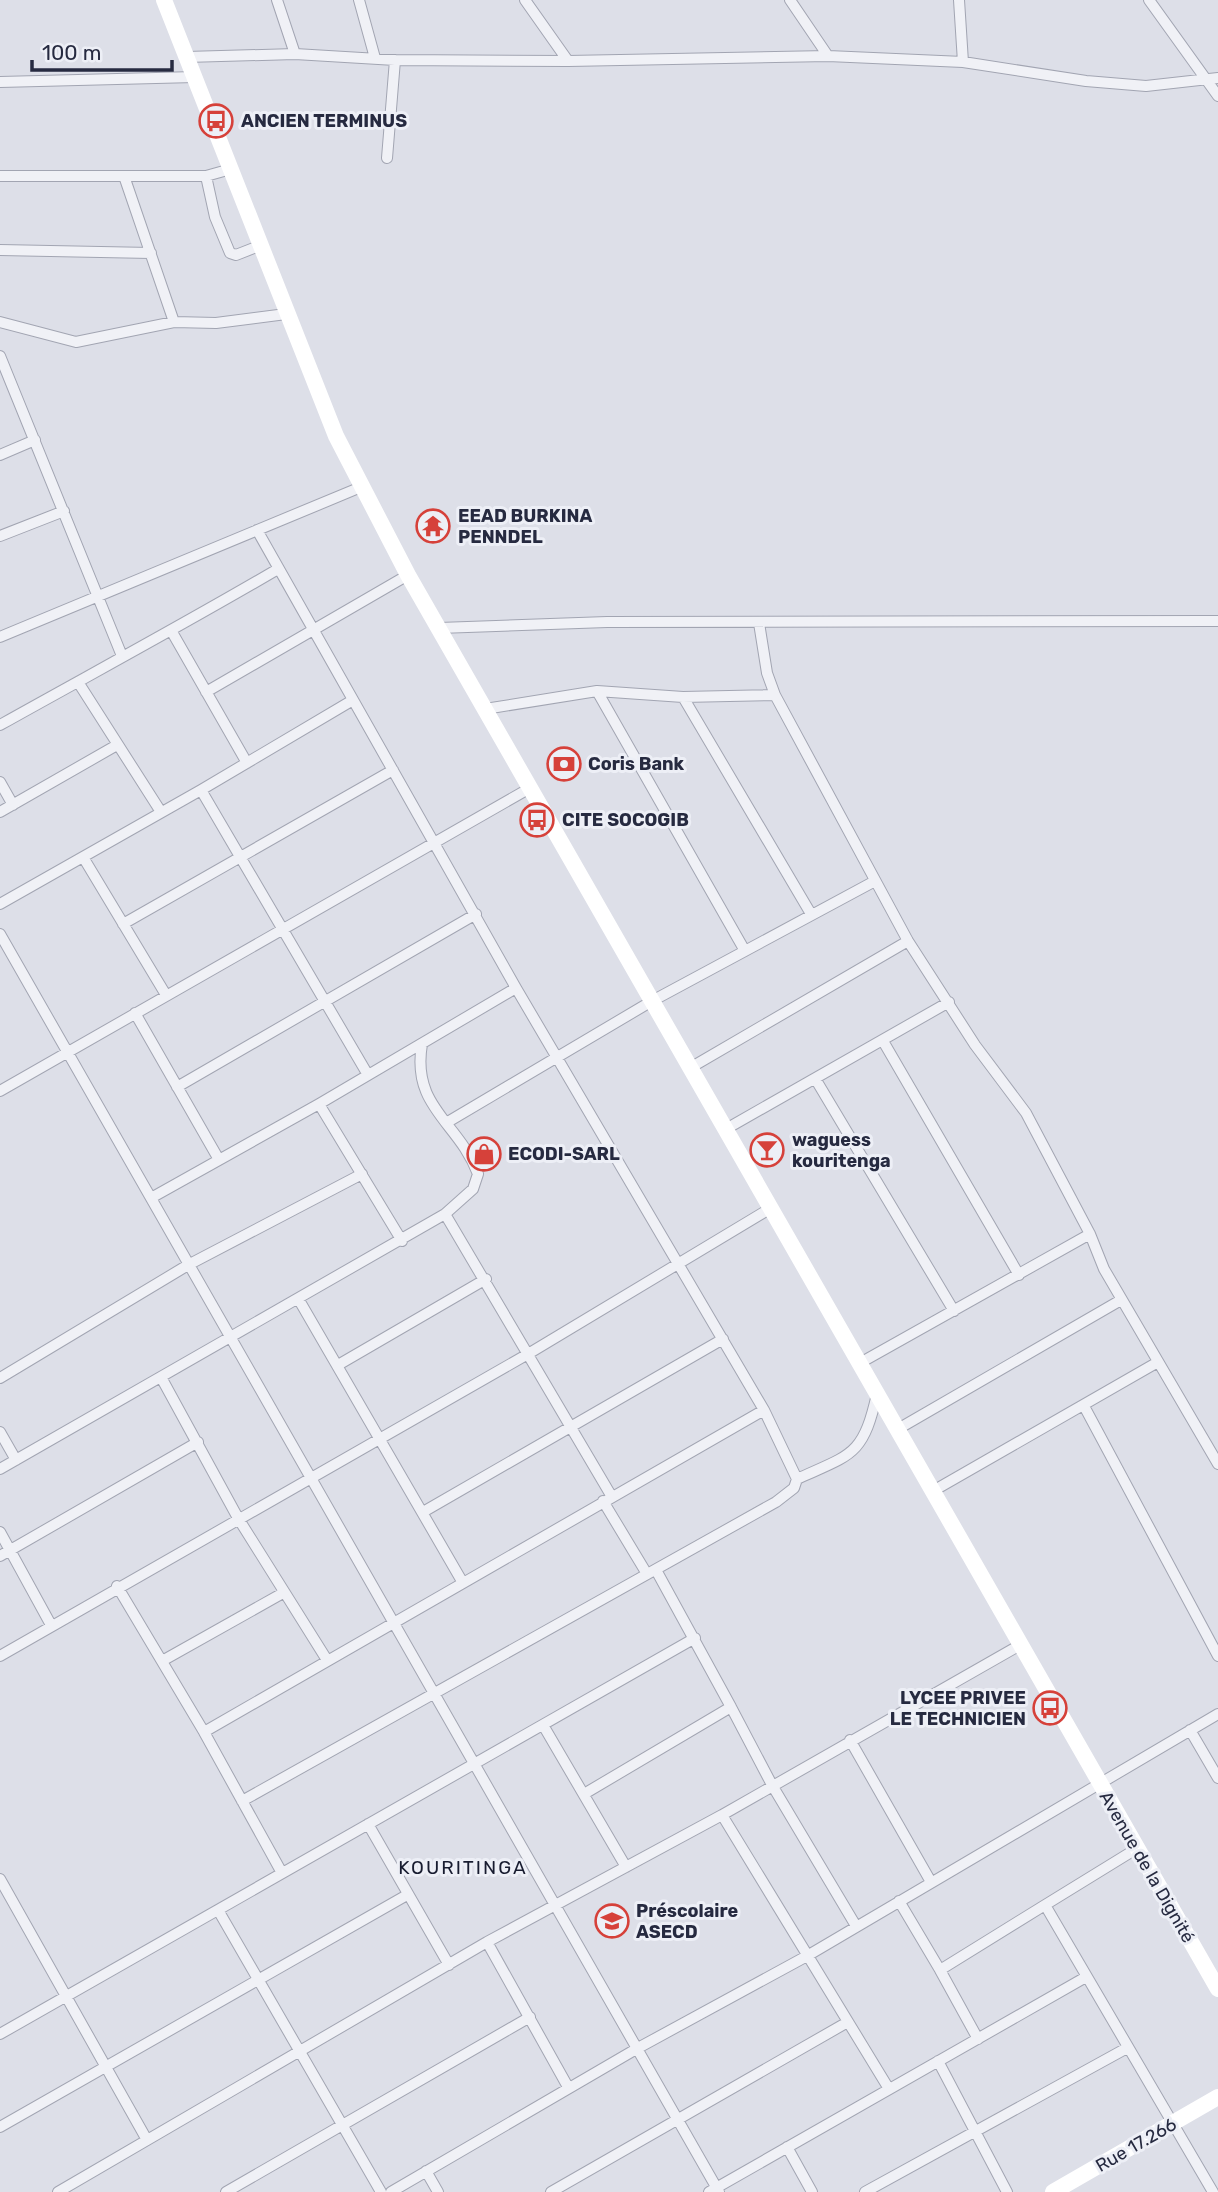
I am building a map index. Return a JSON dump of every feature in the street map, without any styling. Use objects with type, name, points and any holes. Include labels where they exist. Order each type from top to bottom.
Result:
[{"type":"street","name":"Avenue de la Dignité","points":[[164,0],[286,314],[361,487],[408,575],[898,1429],[1097,1782],[1218,1989]]},
{"type":"street","points":[[277,0],[296,54]]},
{"type":"street","points":[[359,0],[375,58]]},
{"type":"street","points":[[525,0],[568,61]]},
{"type":"street","points":[[790,0],[828,56]]},
{"type":"street","points":[[959,0],[964,62]]},
{"type":"street","points":[[1149,0],[1218,96]]},
{"type":"street","points":[[186,57],[296,54],[395,60],[568,61],[828,56],[964,62],[1086,81],[1146,86],[1218,78]]},
{"type":"street","points":[[387,158],[395,60]]},
{"type":"street","points":[[0,74],[15,79]]},
{"type":"street","points":[[0,82],[15,79],[80,81],[195,77]]},
{"type":"street","points":[[0,176],[206,176],[231,169]]},
{"type":"street","points":[[124,176],[174,321]]},
{"type":"street","points":[[206,176],[215,217],[230,253],[236,255],[259,246]]},
{"type":"street","points":[[0,250],[151,253]]},
{"type":"street","points":[[0,322],[76,342],[174,321],[216,323],[286,314]]},
{"type":"street","points":[[0,356],[122,656]]},
{"type":"street","points":[[0,455],[35,440]]},
{"type":"street","points":[[0,636],[361,487]]},
{"type":"street","points":[[0,536],[64,511]]},
{"type":"street","points":[[242,1801],[776,1502],[794,1488],[797,1479],[764,1410],[680,1262],[516,988],[257,530]]},
{"type":"street","points":[[0,725],[122,656],[172,632],[278,569]]},
{"type":"street","points":[[206,692],[408,575]]},
{"type":"street","points":[[439,628],[594,623],[1218,621]]},
{"type":"street","points":[[759,623],[767,673],[775,695],[875,881],[908,941],[975,1045],[1026,1113],[1090,1234],[1104,1269],[1218,1464]]},
{"type":"street","points":[[172,632],[247,763]]},
{"type":"street","points":[[78,682],[161,812]]},
{"type":"street","points":[[485,709],[597,691],[683,696],[775,695]]},
{"type":"street","points":[[597,691],[745,951]]},
{"type":"street","points":[[683,696],[811,914]]},
{"type":"street","points":[[0,904],[353,700]]},
{"type":"street","points":[[0,812],[117,745]]},
{"type":"street","points":[[122,924],[393,770]]},
{"type":"street","points":[[0,782],[13,804]]},
{"type":"street","points":[[0,1091],[530,788]]},
{"type":"street","points":[[201,790],[369,1075]]},
{"type":"street","points":[[83,857],[166,995]]},
{"type":"street","points":[[446,1124],[652,1001],[875,881]]},
{"type":"street","points":[[177,1087],[476,915]]},
{"type":"street","points":[[0,933],[312,1477],[432,1693],[638,2048],[715,2190],[1086,1977]]},
{"type":"street","points":[[690,1068],[908,941]]},
{"type":"street","points":[[151,1198],[218,1158],[319,1104],[516,988]]},
{"type":"street","points":[[726,1129],[949,1002]]},
{"type":"street","points":[[135,1013],[218,1158]]},
{"type":"street","points":[[883,1041],[1019,1275]]},
{"type":"street","points":[[0,1469],[402,1241],[445,1214],[473,1189],[478,1174],[431,1105],[422,1084],[419,1070],[422,1044]]},
{"type":"street","points":[[816,1080],[954,1311]]},
{"type":"street","points":[[319,1104],[402,1241]]},
{"type":"street","points":[[0,1378],[188,1265],[362,1174]]},
{"type":"street","points":[[0,1656],[528,1353],[771,1208]]},
{"type":"street","points":[[445,1214],[486,1279],[608,1499],[695,1638],[772,1785],[856,1926]]},
{"type":"street","points":[[860,1363],[1090,1234]]},
{"type":"street","points":[[338,1365],[486,1279]]},
{"type":"street","points":[[299,1300],[463,1583]]},
{"type":"street","points":[[898,1429],[1121,1300]]},
{"type":"street","points":[[423,1512],[723,1339]]},
{"type":"street","points":[[933,1491],[1158,1362]]},
{"type":"street","points":[[162,1379],[238,1518],[327,1660]]},
{"type":"street","points":[[797,1479],[850,1455],[859,1448],[870,1424],[877,1393]]},
{"type":"street","points":[[1084,1406],[1218,1656]]},
{"type":"street","points":[[204,1732],[764,1410]]},
{"type":"street","points":[[0,1432],[16,1460]]},
{"type":"street","points":[[5,1553],[198,1442]]},
{"type":"street","points":[[0,1532],[5,1553],[51,1625]]},
{"type":"street","points":[[117,1587],[204,1732],[282,1872]]},
{"type":"street","points":[[162,1661],[283,1593]]},
{"type":"street","points":[[3,2030],[695,1638]]},
{"type":"street","points":[[58,2192],[487,1942],[722,1815],[1020,1645]]},
{"type":"street","points":[[584,1794],[731,1707]]},
{"type":"street","points":[[391,2192],[568,2087],[807,1956],[1097,1782],[1218,1714]]},
{"type":"street","points":[[543,1725],[626,1867]]},
{"type":"street","points":[[1190,1730],[1218,1778]]},
{"type":"street","points":[[850,1740],[931,1882]]},
{"type":"street","points":[[722,1815],[846,2023],[889,2089]]},
{"type":"street","points":[[368,1824],[449,1965]]},
{"type":"street","points":[[940,1970],[1136,1849]]},
{"type":"street","points":[[0,1879],[147,2140]]},
{"type":"street","points":[[0,2127],[407,1895]]},
{"type":"street","points":[[899,1901],[978,2039]]},
{"type":"street","points":[[1045,1905],[1213,2192]]},
{"type":"street","points":[[218,1910],[381,2192]]},
{"type":"street","points":[[487,1942],[568,2087]]},
{"type":"street","points":[[226,2192],[530,2017]]},
{"type":"street","points":[[551,2192],[846,2023]]},
{"type":"street","points":[[865,2192],[1127,2048]]},
{"type":"street","points":[[938,2061],[1007,2192]]},
{"type":"street","name":"Rue 17.266","points":[[1053,2192],[1218,2097]]},
{"type":"street","points":[[787,2147],[812,2192]]},
{"type":"street","points":[[426,2171],[438,2192]]},
{"type":"place","name":"ANCIEN TERMINUS","points":[[216,121]]},
{"type":"place","name":"EEAD BURKINA PENNDEL","points":[[433,526]]},
{"type":"place","name":"Coris Bank","points":[[564,764]]},
{"type":"place","name":"CITE SOCOGIB","points":[[537,820]]},
{"type":"place","name":"waguess kouritenga","points":[[767,1150]]},
{"type":"place","name":"ECODI-SARL","points":[[484,1154]]},
{"type":"place","name":"LYCEE PRIVEE LE TECHNICIEN","points":[[1050,1708]]},
{"type":"place","name":"Préscolaire ASECD","points":[[612,1921]]},
{"type":"district","name":"KOURITINGA","points":[[463,1867]]}]
